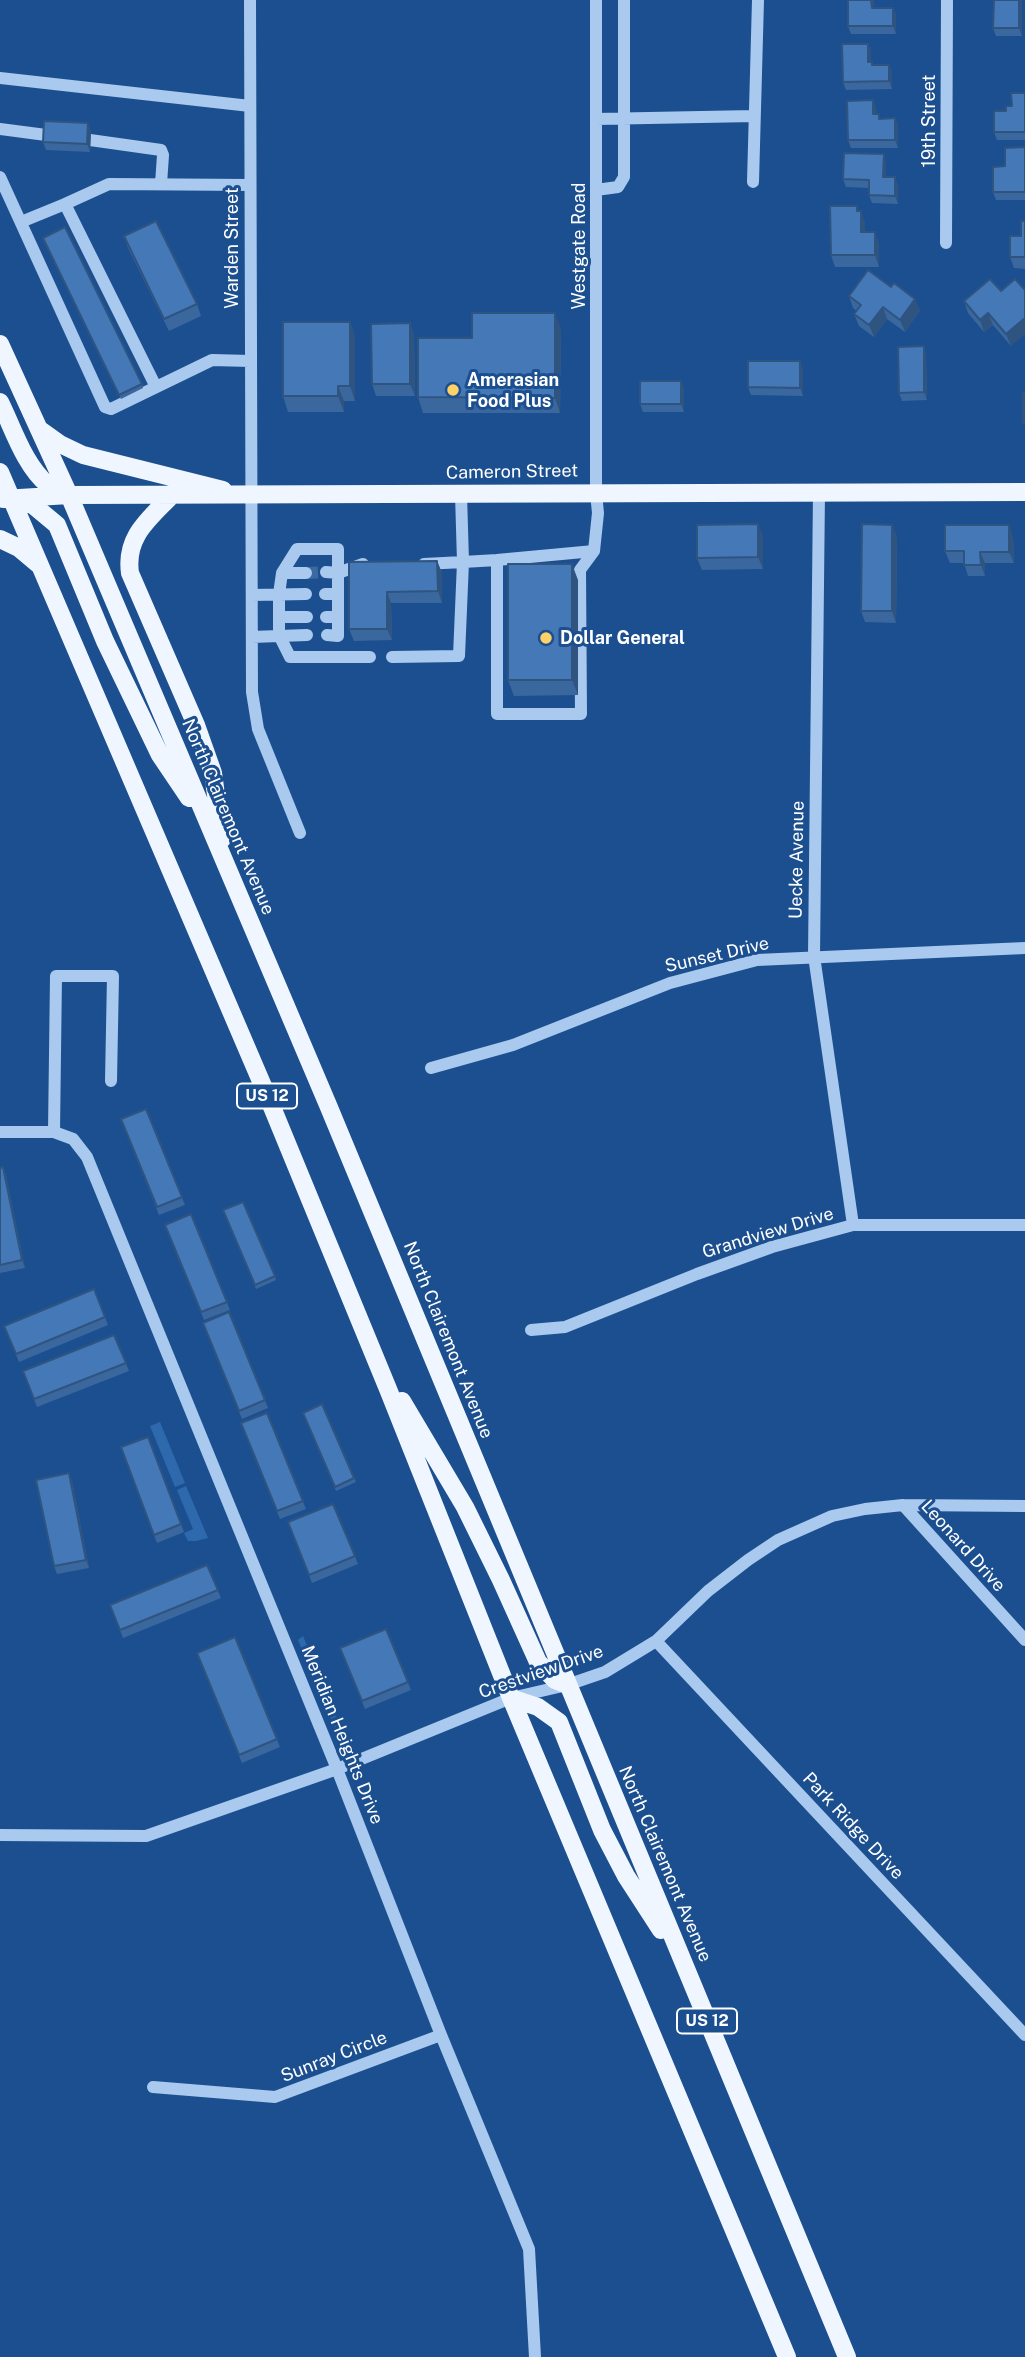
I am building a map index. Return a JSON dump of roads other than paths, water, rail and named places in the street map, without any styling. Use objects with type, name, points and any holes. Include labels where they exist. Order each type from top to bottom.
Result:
[{"type":"main road","name":"North Clairemont Avenue","points":[[0,344],[69,495],[333,1118],[847,2357]]},
{"type":"main road","points":[[0,402],[27,457],[38,473],[48,485],[69,495]]},
{"type":"main road","points":[[39,429],[60,444],[83,455],[250,496]]},
{"type":"main road","name":"US 12","points":[[0,472],[6,499],[41,567],[272,1107],[377,1361],[511,1698],[788,2357]]},
{"type":"main road","name":"Cameron Street","points":[[6,499],[69,495],[1025,492]]},
{"type":"main road","points":[[172,496],[142,526],[128,558],[131,573],[196,725],[213,773],[225,863]]},
{"type":"main road","points":[[6,499],[33,505],[57,524],[106,641],[160,755],[211,831]]},
{"type":"main road","points":[[0,539],[19,548],[41,567]]},
{"type":"main road","points":[[377,1361],[465,1507],[538,1662],[555,1680],[567,1685]]},
{"type":"main road","points":[[511,1698],[538,1707],[559,1722],[602,1830],[626,1877],[686,1969]]},
{"type":"street","name":"Warden Street","points":[[250,0],[252,692],[258,729],[300,834]]},
{"type":"street","name":"Westgate Road","points":[[497,560],[497,715],[581,715],[580,570],[594,551],[598,513],[596,0]]},
{"type":"street","points":[[596,190],[618,187],[624,177],[624,0]]},
{"type":"street","points":[[754,182],[758,0]]},
{"type":"street","name":"19th Street","points":[[946,243],[947,0]]},
{"type":"street","points":[[0,78],[250,106]]},
{"type":"street","points":[[596,119],[754,117]]},
{"type":"street","points":[[0,129],[46,135]]},
{"type":"street","points":[[90,140],[162,150],[161,184]]},
{"type":"street","points":[[0,177],[106,407],[111,409],[212,360],[250,361]]},
{"type":"street","points":[[21,222],[110,184],[250,186]]},
{"type":"street","points":[[65,204],[156,387]]},
{"type":"street","name":"Uecke Avenue","points":[[819,492],[814,956],[853,1225]]},
{"type":"street","points":[[392,657],[459,656],[463,562],[461,494]]},
{"type":"street","points":[[338,658],[332,635],[331,594],[332,572],[338,549],[297,549],[282,573],[279,594],[279,635],[290,657],[338,658],[370,657]]},
{"type":"street","points":[[410,564],[497,560],[594,551]]},
{"type":"street","points":[[332,572],[361,564],[373,564]]},
{"type":"street","points":[[282,573],[306,573]]},
{"type":"street","points":[[252,595],[306,594]]},
{"type":"street","points":[[279,617],[307,617]]},
{"type":"street","points":[[252,637],[307,635]]},
{"type":"street","name":"Sunset Drive","points":[[431,1068],[513,1045],[670,983],[757,960],[1025,948]]},
{"type":"street","points":[[0,1132],[54,1132],[56,976],[113,975],[111,1081]]},
{"type":"street","name":"Meridian Heights Drive","points":[[54,1132],[73,1139],[87,1157],[337,1769],[441,2035],[529,2249],[535,2357]]},
{"type":"street","name":"Grandview Drive","points":[[531,1330],[565,1327],[697,1273],[760,1251],[853,1225],[1025,1225]]},
{"type":"street","name":"Crestview Drive","points":[[0,1835],[146,1836],[337,1769],[511,1698],[567,1685],[605,1672],[656,1641],[708,1591],[748,1560],[778,1540],[832,1516],[903,1505],[1025,1506]]},
{"type":"street","name":"Leonard Drive","points":[[903,1505],[1025,1640]]},
{"type":"street","name":"Park Ridge Drive","points":[[656,1641],[1025,2035]]},
{"type":"street","name":"Sunray Circle","points":[[153,2087],[275,2097],[441,2035]]},
{"type":"tunnel","points":[[306,573],[326,572]]},
{"type":"place","name":"Amerasian Food Plus","points":[[453,390]]},
{"type":"place","name":"Dollar General","points":[[546,638]]}]
